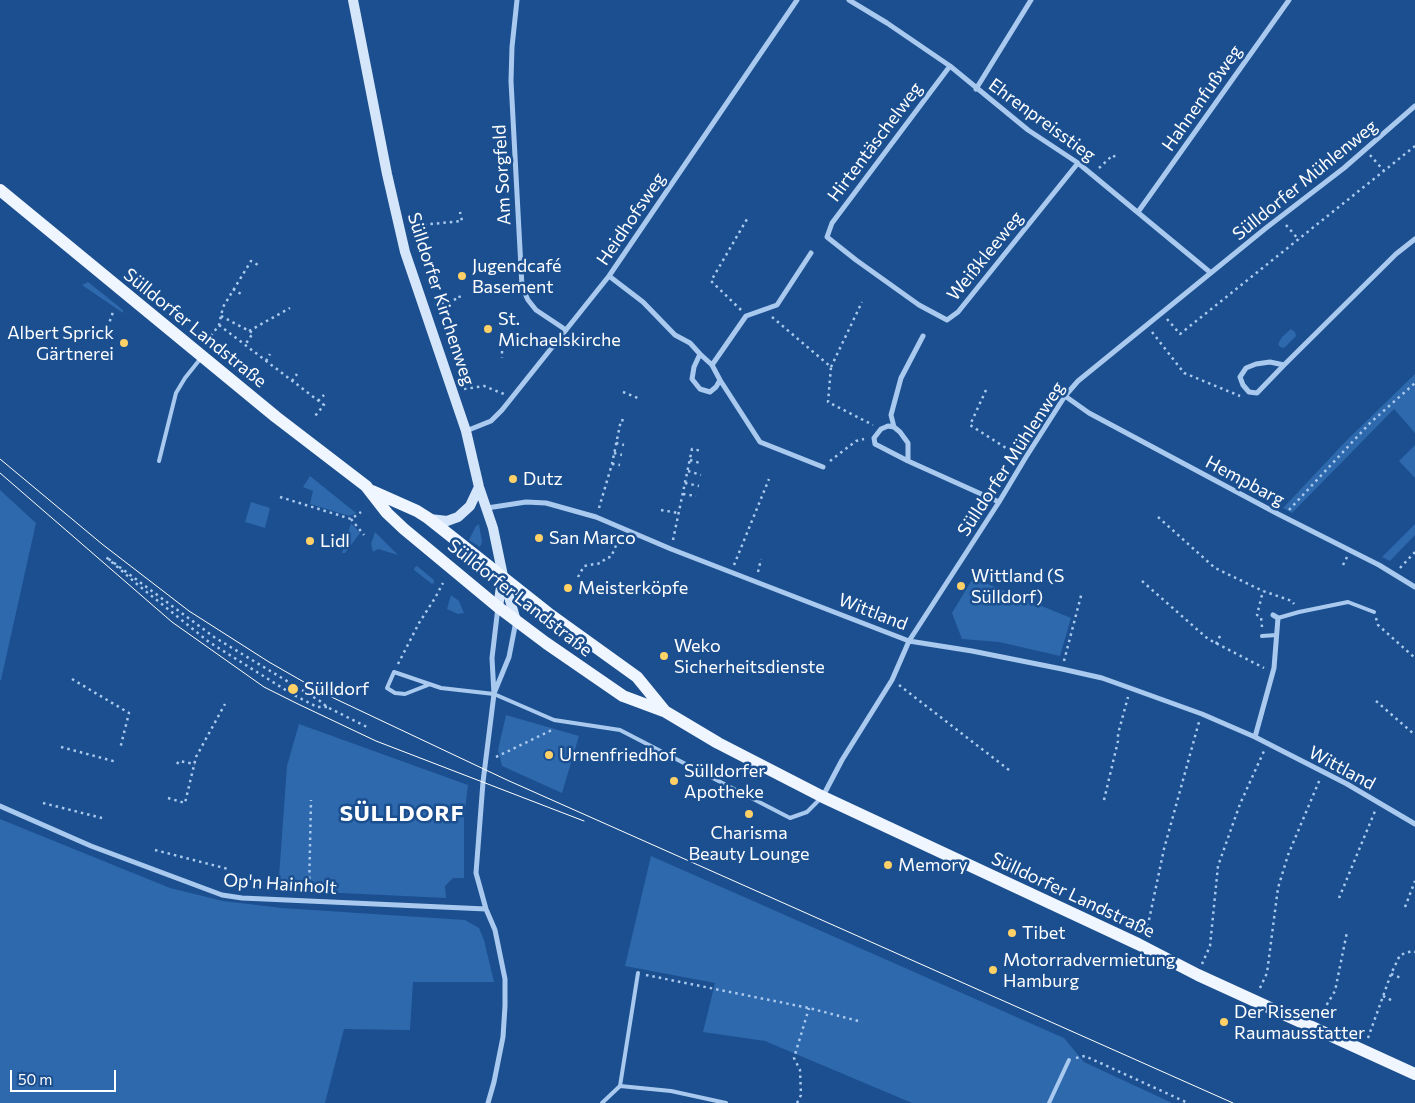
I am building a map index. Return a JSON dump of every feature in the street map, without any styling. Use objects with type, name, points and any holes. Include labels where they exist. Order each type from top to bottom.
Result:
[{"type":"main road","name":"Sülldorfer Landstraße","points":[[0,190],[202,356],[370,490],[417,511],[428,518],[553,617],[637,677],[666,712]]},
{"type":"main road","name":"Sülldorfer Landstraße","points":[[370,490],[387,513],[404,529],[498,607],[623,696],[666,712],[822,797],[1138,944],[1198,975],[1415,1074]]},
{"type":"street","name":"Sülldorfer Kirchenweg","points":[[353,0],[405,252],[466,431],[479,487],[493,528],[503,576],[516,621],[509,658],[494,694]]},
{"type":"street","name":"Am Sorgfeld","points":[[517,0],[512,47],[511,81],[522,287],[528,300],[536,310],[566,330]]},
{"type":"street","name":"Heidhofsweg","points":[[466,431],[492,421],[513,398],[609,276],[797,0]]},
{"type":"street","name":"Ehrenpreisstieg","points":[[849,0],[887,23],[950,66],[1028,130],[1078,162],[1211,273]]},
{"type":"street","points":[[976,89],[1031,0]]},
{"type":"street","name":"Hahnenfußweg","points":[[1138,212],[1289,0]]},
{"type":"street","name":"Hirtentäschelweg","points":[[827,237],[832,223],[950,66]]},
{"type":"street","name":"Sülldorfer Mühlenweg","points":[[822,797],[842,760],[892,680],[909,641],[1024,460],[1078,381],[1366,149],[1415,106]]},
{"type":"street","name":"Weißkleeweg","points":[[827,237],[920,305],[946,320],[958,312],[1078,162]]},
{"type":"street","points":[[1284,365],[1270,362],[1246,368],[1240,377],[1243,385],[1249,392],[1257,393],[1396,254],[1415,239]]},
{"type":"street","points":[[712,365],[746,316],[777,305],[811,254]]},
{"type":"street","points":[[609,276],[643,302],[675,335],[690,343],[712,365],[760,442],[823,467]]},
{"type":"street","points":[[908,461],[908,442],[894,426],[890,415],[901,378],[923,336]]},
{"type":"street","points":[[700,354],[694,367],[692,379],[700,388],[710,392],[720,380]]},
{"type":"street","name":"Hempbarg","points":[[1066,396],[1089,413],[1283,517],[1379,565],[1415,586]]},
{"type":"street","points":[[894,426],[881,429],[874,438],[876,444],[908,461],[999,502]]},
{"type":"street","points":[[428,518],[448,521],[458,517],[470,506],[479,487]]},
{"type":"street","name":"Wittland","points":[[486,508],[526,502],[546,503],[596,517],[671,549],[909,641],[972,651],[1102,678],[1202,714],[1254,737],[1347,784],[1415,824]]},
{"type":"street","name":"Sülldorfer Kirchenweg","points":[[488,1103],[500,1055],[506,1006],[505,979],[495,930],[486,909],[476,873],[479,825],[494,694],[492,658],[503,576]]},
{"type":"street","points":[[1254,737],[1274,668],[1278,618],[1273,615]]},
{"type":"street","name":"Op'n Hainholt","points":[[0,806],[91,846],[222,895],[242,898],[486,909]]},
{"type":"lane","points":[[159,461],[176,393],[202,356]]},
{"type":"lane","points":[[1278,618],[1348,602],[1374,612]]},
{"type":"lane","points":[[1262,636],[1278,635]]},
{"type":"lane","points":[[428,685],[405,694],[395,693],[387,688],[394,672],[441,688],[494,694],[554,720],[620,730],[790,818],[807,812],[822,797]]},
{"type":"lane","points":[[602,1103],[620,1086],[638,973]]},
{"type":"lane","points":[[1049,1103],[1069,1060]]},
{"type":"lane","points":[[620,1086],[671,1091],[726,1103]]},
{"type":"path","points":[[1162,313],[1180,334],[1415,146]]},
{"type":"path","points":[[1366,149],[1384,171]]},
{"type":"path","points":[[1092,174],[1113,155],[1116,158]]},
{"type":"path","points":[[399,228],[462,221],[460,212]]},
{"type":"path","points":[[1280,218],[1299,240]]},
{"type":"path","points":[[746,316],[711,281],[747,219]]},
{"type":"path","points":[[211,336],[219,324],[223,307],[251,261],[258,265]]},
{"type":"path","points":[[234,290],[241,294]]},
{"type":"path","points":[[425,310],[460,298],[458,292]]},
{"type":"path","points":[[862,302],[831,367],[828,402],[881,429]]},
{"type":"path","points":[[250,331],[290,308]]},
{"type":"path","points":[[762,310],[831,367]]},
{"type":"path","points":[[98,330],[106,332],[114,312]]},
{"type":"path","points":[[221,316],[254,333],[245,345]]},
{"type":"path","points":[[219,324],[324,405],[316,416]]},
{"type":"path","points":[[1146,325],[1184,373],[1246,398],[1249,392]]},
{"type":"path","points":[[502,351],[502,358]]},
{"type":"path","points":[[266,361],[270,354]]},
{"type":"path","points":[[292,381],[297,374]]},
{"type":"path","points":[[1283,517],[1370,423],[1415,383]]},
{"type":"path","points":[[453,391],[484,386],[513,398]]},
{"type":"path","points":[[986,390],[970,424],[1024,460]]},
{"type":"path","points":[[623,392],[640,399]]},
{"type":"path","points":[[318,401],[324,395]]},
{"type":"path","points":[[596,517],[612,464],[621,420],[626,420]]},
{"type":"path","points":[[619,431],[624,432]]},
{"type":"path","points":[[823,467],[856,440],[874,438]]},
{"type":"path","points":[[616,443],[624,445]]},
{"type":"path","points":[[671,549],[692,449],[702,452]]},
{"type":"path","points":[[614,454],[622,455]]},
{"type":"path","points":[[690,460],[700,463]]},
{"type":"path","points":[[612,464],[620,465]]},
{"type":"path","points":[[688,471],[701,475]]},
{"type":"path","points":[[731,571],[769,479]]},
{"type":"path","points":[[685,483],[698,486]]},
{"type":"path","points":[[682,494],[696,496]]},
{"type":"path","points":[[280,497],[351,519],[364,535]]},
{"type":"path","points":[[661,510],[678,513]]},
{"type":"path","points":[[351,519],[361,512]]},
{"type":"path","points":[[1158,517],[1215,568],[1263,591],[1292,601],[1299,612]]},
{"type":"path","points":[[578,577],[584,566],[612,557],[624,528]]},
{"type":"path","points":[[1394,574],[1415,552]]},
{"type":"path","points":[[326,707],[317,707],[292,694],[209,642],[106,557],[214,637],[320,701],[326,707],[367,727]]},
{"type":"path","points":[[760,563],[761,559]]},
{"type":"path","points":[[1142,581],[1208,640],[1266,668],[1274,668]]},
{"type":"path","points":[[394,672],[443,582]]},
{"type":"path","points":[[1065,656],[1082,592]]},
{"type":"path","points":[[1378,625],[1415,658]]},
{"type":"path","points":[[1216,644],[1221,634]]},
{"type":"path","points":[[72,679],[129,713],[120,749]]},
{"type":"path","points":[[892,680],[1009,770]]},
{"type":"path","points":[[1104,800],[1130,688]]},
{"type":"path","points":[[1376,701],[1415,735]]},
{"type":"path","points":[[168,798],[185,803],[196,757],[225,704]]},
{"type":"path","points":[[1149,920],[1164,849],[1202,714]]},
{"type":"path","points":[[486,762],[569,722]]},
{"type":"path","points":[[1198,975],[1210,946],[1218,866],[1240,804],[1268,744]]},
{"type":"path","points":[[61,747],[117,762]]},
{"type":"path","points":[[177,764],[179,760],[195,764]]},
{"type":"path","points":[[1255,1001],[1267,973],[1278,888],[1288,855],[1322,773]]},
{"type":"path","points":[[308,901],[312,800]]},
{"type":"path","points":[[43,803],[102,818]]},
{"type":"path","points":[[1338,898],[1378,803]]},
{"type":"path","points":[[155,850],[228,869]]},
{"type":"path","points":[[1405,907],[1415,882]]},
{"type":"path","points":[[1314,1028],[1335,991],[1347,932]]},
{"type":"path","points":[[1364,1051],[1390,974],[1400,955],[1412,951],[1415,952]]},
{"type":"path","points":[[638,973],[810,1008],[862,1022]]},
{"type":"path","points":[[1390,974],[1401,978]]},
{"type":"path","points":[[1383,996],[1393,1001]]},
{"type":"path","points":[[797,1103],[800,1095],[800,1070],[794,1058],[810,1008]]},
{"type":"path","points":[[1069,1060],[1085,1056],[1188,1103]]},
{"type":"shaded area","points":[[88,282],[123,310],[123,313],[82,285]]},
{"type":"shaded area","points":[[1291,329],[1295,332],[1296,336],[1284,348],[1280,347],[1278,344],[1282,337]]},
{"type":"shaded area","points":[[1415,374],[1415,433],[1394,409],[1292,513],[1283,508],[1346,441]]},
{"type":"shaded area","points":[[1415,445],[1415,478],[1399,461]]},
{"type":"shaded area","points":[[310,476],[356,513],[349,516],[310,504],[313,491],[303,487]]},
{"type":"shaded area","points":[[0,490],[36,523],[1,680],[0,680]]},
{"type":"shaded area","points":[[251,502],[270,508],[265,528],[245,522]]},
{"type":"shaded area","points":[[351,523],[360,533],[345,553],[342,553]]},
{"type":"shaded area","points":[[479,524],[482,542],[480,547],[469,540]]},
{"type":"shaded area","points":[[1415,524],[1415,535],[1390,561],[1382,557]]},
{"type":"shaded area","points":[[375,532],[398,555],[378,549],[373,552],[371,544]]},
{"type":"shaded area","points":[[417,566],[434,580],[434,583],[432,584],[414,570]]},
{"type":"shaded area","points":[[973,578],[1071,618],[1060,656],[999,642],[962,639],[952,613]]},
{"type":"shaded area","points":[[451,595],[459,601],[464,613],[458,614],[447,609]]},
{"type":"shaded area","points":[[506,715],[579,736],[562,793],[502,766],[498,750]]},
{"type":"shaded area","points":[[299,724],[468,785],[464,817],[464,878],[453,878],[445,886],[446,898],[278,890],[287,766]]},
{"type":"shaded area","points":[[0,819],[170,888],[223,901],[282,908],[465,920],[479,928],[484,940],[494,982],[413,982],[410,1030],[344,1029],[325,1103],[0,1103]]},
{"type":"shaded area","points":[[651,856],[1064,1038],[1084,1062],[1172,1103],[912,1103],[765,1041],[703,1032],[715,983],[625,966]]},
{"type":"tram line","points":[[0,459],[102,544],[189,611],[269,662],[323,693],[507,780],[1233,1103]]},
{"type":"tram line","points":[[0,473],[172,622],[264,687],[376,741],[584,821]]},
{"type":"place","name":"Jugendcafé Basement","points":[[462,276]]},
{"type":"place","name":"St. Michaelskirche","points":[[488,329]]},
{"type":"place","name":"Albert Sprick Gärtnerei","points":[[124,343]]},
{"type":"place","name":"Dutz","points":[[513,479]]},
{"type":"place","name":"San Marco","points":[[539,538]]},
{"type":"place","name":"Lidl","points":[[310,541]]},
{"type":"place","name":"Wittland (S Sülldorf)","points":[[961,586]]},
{"type":"place","name":"Meisterköpfe","points":[[568,588]]},
{"type":"place","name":"Weko Sicherheitsdienste","points":[[664,656]]},
{"type":"place","name":"Sülldorf","points":[[293,689]]},
{"type":"place","name":"Urnenfriedhof","points":[[549,755]]},
{"type":"place","name":"Sülldorfer Apotheke","points":[[674,781]]},
{"type":"place","name":"Charisma Beauty Lounge","points":[[749,814]]},
{"type":"place","name":"Memory","points":[[888,865]]},
{"type":"place","name":"Tibet","points":[[1012,933]]},
{"type":"place","name":"Motorradvermietung Hamburg","points":[[993,970]]},
{"type":"place","name":"Der Rissener Raumausstatter","points":[[1224,1022]]},
{"type":"district","name":"SÜLLDORF","points":[[402,814]]}]
